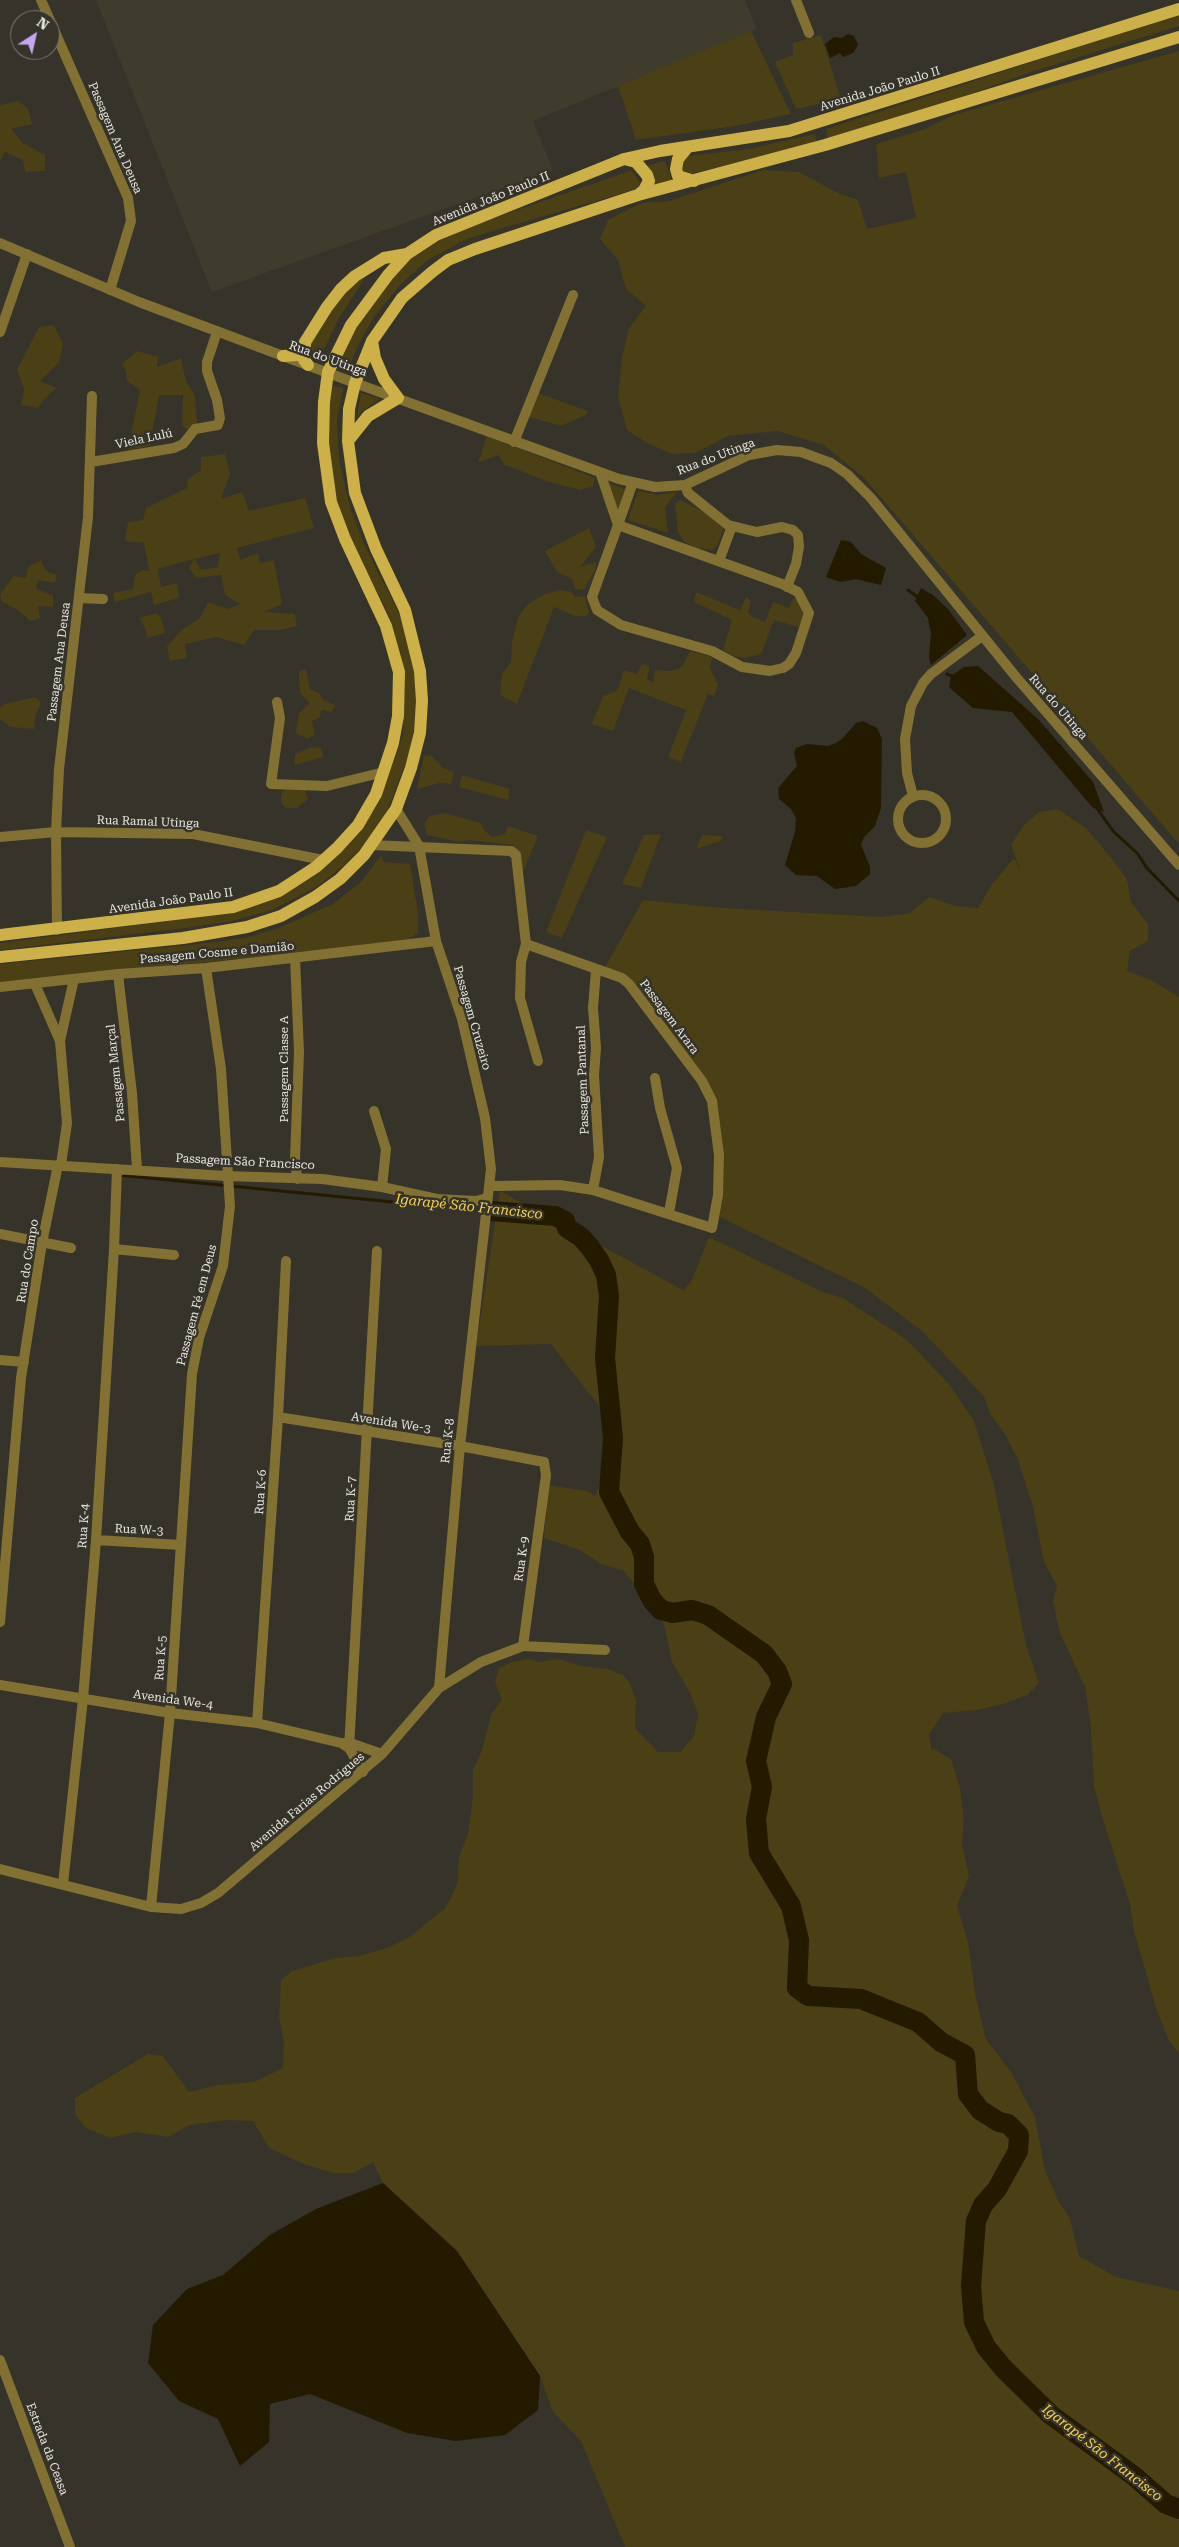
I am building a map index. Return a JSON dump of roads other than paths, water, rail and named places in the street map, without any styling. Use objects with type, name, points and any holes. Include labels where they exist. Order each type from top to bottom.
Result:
[{"type":"main road","name":"Avenida João Paulo II","points":[[0,935],[57,930],[233,907],[279,891],[323,860],[358,825],[376,794],[384,772],[398,716],[399,672],[386,626],[345,539],[331,502],[323,443],[323,418],[328,372],[351,325],[388,275],[407,254],[444,232],[624,159],[789,131],[1179,9]]},
{"type":"main road","points":[[0,957],[183,938],[248,927],[281,916],[314,898],[340,879],[371,845],[396,809],[411,768],[420,733],[422,701],[420,671],[405,610],[362,516],[351,473],[348,441],[349,409],[355,383],[372,341],[402,298],[448,260],[638,195],[825,145],[1179,37]]},
{"type":"main road","points":[[688,147],[678,159],[676,169],[678,176],[694,181]]},
{"type":"main road","points":[[624,159],[636,162],[647,174],[648,181],[644,190],[638,195]]},
{"type":"main road","points":[[283,356],[297,354],[327,307],[354,276],[384,258],[407,254]]},
{"type":"main road","points":[[348,441],[368,416],[398,398],[384,379],[375,358],[372,341]]},
{"type":"main road","points":[[305,344],[304,360],[308,365]]},
{"type":"street","name":"Passagem Ana Deusa","points":[[41,0],[128,198],[131,220],[110,290]]},
{"type":"street","points":[[796,0],[809,34]]},
{"type":"street","name":"Rua do Utinga","points":[[0,243],[110,290],[217,332],[514,442],[633,482],[655,487],[685,484],[749,455],[777,450],[801,452],[831,463],[847,474],[871,498],[982,636],[1179,864]]},
{"type":"street","points":[[0,332],[27,254]]},
{"type":"street","points":[[514,442],[573,295]]},
{"type":"street","name":"Viela Lulú","points":[[91,462],[174,448],[183,444],[195,429],[218,424],[220,418],[207,371],[207,362],[217,332]]},
{"type":"street","name":"Passagem Ana Deusa","points":[[57,930],[56,832],[59,769],[88,517],[92,396]]},
{"type":"street","points":[[600,472],[618,525]]},
{"type":"street","points":[[618,525],[798,592],[809,608],[809,613],[796,653],[789,664],[778,670],[759,670],[742,666],[712,651],[621,625],[597,610],[592,597],[633,482]]},
{"type":"street","points":[[685,484],[688,493],[732,526],[756,532],[786,528],[798,535],[799,547],[796,564],[787,587]]},
{"type":"street","points":[[719,561],[732,526]]},
{"type":"street","points":[[79,598],[103,600]]},
{"type":"street","points":[[913,796],[907,773],[905,739],[911,706],[931,674],[982,636]]},
{"type":"street","points":[[277,702],[280,718],[271,784],[327,786],[384,772]]},
{"type":"street","points":[[921,795],[937,800],[945,814],[944,830],[932,841],[916,843],[903,835],[899,828],[897,821],[901,806],[913,796],[921,795]]},
{"type":"street","points":[[396,809],[419,846]]},
{"type":"street","name":"Rua Ramal Utinga","points":[[0,841],[56,832],[193,834],[323,860]]},
{"type":"street","points":[[371,845],[506,850],[516,855],[526,944],[521,962],[520,998],[538,1061]]},
{"type":"street","name":"Passagem Cruzeiro","points":[[419,846],[436,941],[462,1018],[486,1118],[490,1148],[491,1186],[486,1206]]},
{"type":"street","name":"Passagem Cosme e Damião","points":[[0,987],[118,974],[206,968],[436,941]]},
{"type":"street","name":"Passagem Arara","points":[[526,944],[622,978],[629,984],[707,1091],[715,1115],[719,1155],[718,1194],[712,1228],[669,1213]]},
{"type":"street","name":"Passagem Classe A","points":[[295,958],[299,1052],[297,1179]]},
{"type":"street","name":"Passagem Fé em Deus","points":[[189,1410],[192,1374],[199,1338],[223,1266],[230,1206],[221,1069],[206,968]]},
{"type":"street","name":"Passagem Pantanal","points":[[593,1190],[599,1157],[594,1067],[596,970]]},
{"type":"street","name":"Passagem Marçal","points":[[118,974],[130,1076],[137,1169]]},
{"type":"street","name":"Rua do Campo","points":[[0,1622],[24,1362],[42,1243],[67,1123],[60,1040],[74,979]]},
{"type":"street","name":"Rua do Campo","points":[[35,984],[60,1040]]},
{"type":"street","points":[[491,1186],[560,1185],[593,1190],[669,1213],[677,1168],[660,1108],[655,1078]]},
{"type":"street","points":[[374,1111],[386,1149],[382,1187]]},
{"type":"street","name":"Passagem São Francisco","points":[[0,1162],[117,1173],[137,1169],[227,1181],[322,1179],[382,1187],[436,1199],[476,1201],[486,1206]]},
{"type":"street","name":"Rua K-4","points":[[63,1884],[83,1699],[96,1540],[117,1173]]},
{"type":"street","name":"Rua K-8","points":[[439,1688],[460,1446],[486,1206]]},
{"type":"street","points":[[0,1234],[71,1248]]},
{"type":"street","points":[[114,1249],[174,1256]]},
{"type":"street","name":"Rua K-7","points":[[347,1745],[377,1252]]},
{"type":"street","name":"Rua K-6","points":[[256,1724],[278,1418],[286,1261]]},
{"type":"street","points":[[0,1360],[24,1362]]},
{"type":"street","name":"Rua K-5","points":[[151,1907],[170,1713],[189,1410]]},
{"type":"street","name":"Avenida We-3","points":[[278,1418],[539,1460],[546,1466],[546,1475]]},
{"type":"street","name":"Rua K-9","points":[[523,1646],[546,1475]]},
{"type":"street","name":"Rua W-3","points":[[96,1540],[181,1545]]},
{"type":"street","name":"Avenida Farias Rodrigues","points":[[0,1869],[151,1907],[182,1909],[201,1903],[218,1892],[363,1772],[382,1754],[439,1688],[481,1662],[523,1646],[605,1650]]},
{"type":"street","name":"Avenida We-4","points":[[0,1685],[170,1713],[256,1724],[382,1754]]},
{"type":"street","points":[[347,1745],[363,1772]]},
{"type":"street","name":"Estrada da Ceasa","points":[[0,2360],[70,2547]]},
{"type":"waterway","points":[[908,590],[919,598]]},
{"type":"waterway","points":[[947,674],[954,677]]},
{"type":"waterway","points":[[1096,807],[1113,831],[1138,854],[1146,867],[1179,901]]},
{"type":"waterway","name":"Igarapé São Francisco","points":[[118,1175],[485,1211]]},
{"type":"waterway","name":"Igarapé São Francisco","points":[[491,1211],[555,1216],[565,1221],[567,1228],[581,1237],[589,1246],[599,1260],[606,1275],[609,1296],[605,1358],[613,1438],[609,1492],[630,1532],[640,1544],[644,1557],[644,1584],[652,1600],[661,1610],[673,1613],[692,1610],[708,1615],[764,1654],[777,1671],[782,1684],[766,1717],[756,1761],[762,1787],[756,1819],[759,1853],[791,1906],[799,1940],[797,1988],[808,1996],[861,1999],[918,2022],[941,2042],[965,2055],[968,2094],[980,2110],[999,2122],[1008,2124],[1019,2135],[1018,2151],[997,2189],[983,2205],[976,2221],[971,2286],[974,2322],[986,2347],[1003,2368],[1051,2415],[1134,2476],[1166,2504],[1179,2509]]}]
